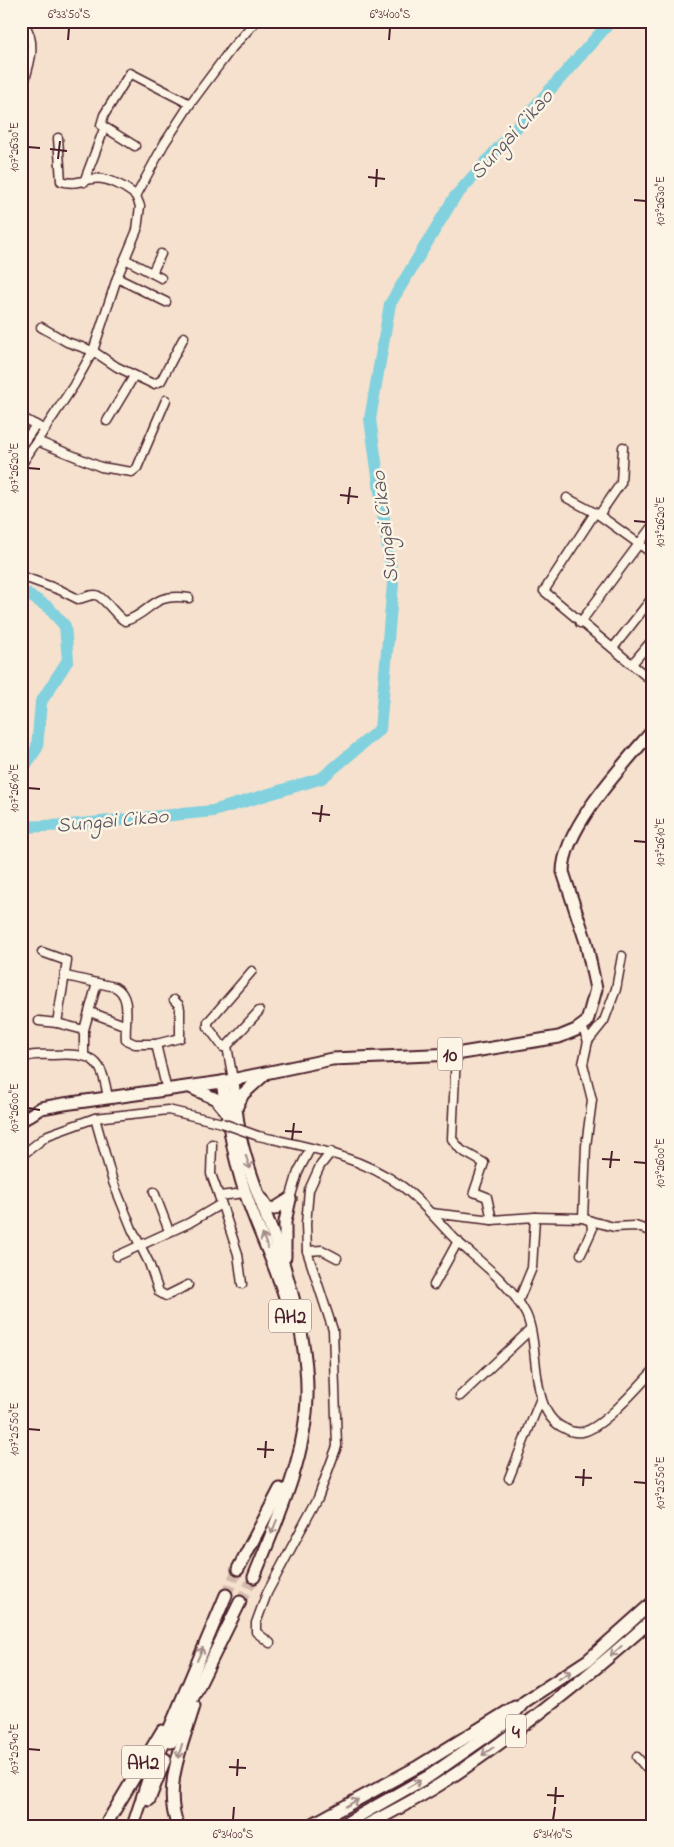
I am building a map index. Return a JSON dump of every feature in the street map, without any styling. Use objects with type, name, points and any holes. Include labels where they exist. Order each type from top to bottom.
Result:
[{"type":"highway","points":[[582,1027],[590,1014],[596,989],[584,937],[563,872],[563,860],[567,847],[610,780],[653,730]]},
{"type":"highway","name":"10","points":[[21,1121],[41,1108],[227,1081],[346,1058],[456,1054],[559,1037],[582,1027]]},
{"type":"highway","points":[[190,1087],[216,1099],[228,1115],[243,1094],[258,1078],[267,1073]]},
{"type":"highway","name":"AH2","points":[[227,1081],[232,1149],[245,1192],[279,1278],[297,1348],[302,1395],[296,1438],[288,1467],[275,1500],[238,1569]]},
{"type":"highway","name":"AH2","points":[[228,1115],[243,1148],[258,1193]]},
{"type":"highway","points":[[258,1193],[270,1209],[280,1208],[290,1199]]},
{"type":"highway","points":[[254,1577],[280,1511],[300,1444],[306,1413],[307,1395],[304,1345],[286,1273],[258,1193]]},
{"type":"highway","points":[[286,1273],[284,1244],[290,1199]]},
{"type":"highway","name":"AH2","points":[[133,1826],[148,1780],[180,1699],[226,1595]]},
{"type":"highway","points":[[141,1826],[174,1734],[240,1602]]},
{"type":"highway","name":"4","points":[[341,1826],[431,1775],[507,1722],[524,1702],[588,1660],[653,1602]]},
{"type":"highway","name":"4","points":[[365,1826],[438,1786],[514,1732],[596,1669],[653,1619]]},
{"type":"highway","points":[[178,1826],[172,1802],[176,1764],[206,1672]]},
{"type":"highway","name":"AH2","points":[[105,1826],[180,1699]]},
{"type":"highway","points":[[309,1826],[419,1766],[524,1702]]},
{"type":"street","points":[[21,92],[32,49],[31,39],[22,21]]},
{"type":"street","points":[[136,196],[164,144],[190,104],[231,49],[256,21]]},
{"type":"street","points":[[135,146],[104,129],[101,125],[104,116],[131,73],[159,90],[190,104]]},
{"type":"street","points":[[84,182],[104,129]]},
{"type":"street","points":[[21,465],[74,386],[93,351],[117,278],[139,224],[140,206],[136,196],[113,182],[91,178],[84,182],[64,182],[60,179],[58,138]]},
{"type":"street","points":[[152,273],[161,254]]},
{"type":"street","points":[[125,258],[161,278]]},
{"type":"street","points":[[117,278],[166,302]]},
{"type":"street","points":[[41,327],[67,342],[93,351],[134,376],[153,384],[162,381],[184,338]]},
{"type":"street","points":[[106,421],[134,376]]},
{"type":"street","points":[[37,441],[101,467],[132,472],[137,468],[166,400]]},
{"type":"street","points":[[21,417],[45,430]]},
{"type":"street","points":[[21,446],[36,424]]},
{"type":"street","points":[[623,447],[620,483],[544,591],[653,682]]},
{"type":"street","points":[[567,498],[597,514],[653,554]]},
{"type":"street","points":[[580,623],[653,524]]},
{"type":"street","points":[[21,576],[60,590],[78,599],[94,595],[100,596],[125,621],[150,604],[163,599],[176,596],[189,598]]},
{"type":"street","points":[[613,648],[653,597]]},
{"type":"street","points":[[632,664],[653,640]]},
{"type":"street","points":[[42,952],[67,961],[57,1023]]},
{"type":"street","points":[[581,1254],[592,1230],[587,1219],[586,1146],[592,1100],[583,1064],[588,1041],[604,1021],[616,989],[622,956]]},
{"type":"street","points":[[227,1046],[223,1046],[218,1040],[208,1027],[208,1022],[252,971]]},
{"type":"street","points":[[66,976],[115,987],[124,994],[127,1003],[124,1025],[126,1040],[129,1043],[156,1044],[180,1038],[180,1005],[174,1000]]},
{"type":"street","points":[[84,1055],[84,1030],[97,983]]},
{"type":"street","points":[[227,1081],[227,1046],[259,1011]]},
{"type":"street","points":[[90,1012],[124,1025]]},
{"type":"street","points":[[39,1021],[57,1023],[84,1030]]},
{"type":"street","points":[[582,1027],[588,1041]]},
{"type":"street","points":[[156,1044],[166,1091]]},
{"type":"street","points":[[21,1060],[32,1054],[74,1053],[94,1059],[101,1067],[105,1077],[108,1099]]},
{"type":"street","points":[[456,1054],[452,1139],[461,1150],[484,1163],[474,1192],[487,1197],[492,1220]]},
{"type":"street","points":[[21,1156],[48,1135],[95,1118],[168,1110],[228,1115],[258,1136],[310,1149],[331,1152],[378,1171],[403,1187],[458,1241],[492,1271],[518,1302],[525,1313],[530,1330],[541,1398],[555,1423],[573,1432],[583,1432],[593,1428],[635,1391],[653,1371]]},
{"type":"street","points":[[95,1118],[113,1182],[160,1295],[166,1296],[188,1285]]},
{"type":"street","points":[[212,1144],[211,1174],[238,1254],[242,1284]]},
{"type":"street","points":[[290,1199],[298,1172],[310,1149]]},
{"type":"street","points":[[270,1643],[256,1632],[256,1623],[266,1593],[318,1498],[337,1446],[334,1330],[307,1251],[306,1224],[309,1192],[320,1166],[331,1152]]},
{"type":"street","points":[[154,1192],[169,1231]]},
{"type":"street","points":[[117,1256],[169,1231],[220,1200],[245,1192]]},
{"type":"street","points":[[431,1214],[492,1220],[535,1217],[587,1219],[614,1227],[635,1226],[653,1232]]},
{"type":"street","points":[[518,1302],[532,1268],[535,1217]]},
{"type":"street","points":[[434,1285],[458,1241]]},
{"type":"street","points":[[307,1251],[322,1250],[337,1258]]},
{"type":"street","points":[[460,1396],[530,1330]]},
{"type":"street","points":[[509,1478],[541,1398]]},
{"type":"street","points":[[637,1757],[653,1776]]},
{"type":"waterway","name":"Sungai Cikao","points":[[21,827],[70,825],[213,811],[322,778],[380,729],[393,584],[370,419],[390,304],[454,198],[611,21]]},
{"type":"waterway","points":[[21,590],[48,607],[65,626],[68,660],[41,702],[37,748],[21,772]]},
{"type":"tunnel","points":[[226,1595],[238,1569]]},
{"type":"tunnel","points":[[240,1602],[254,1577]]}]
